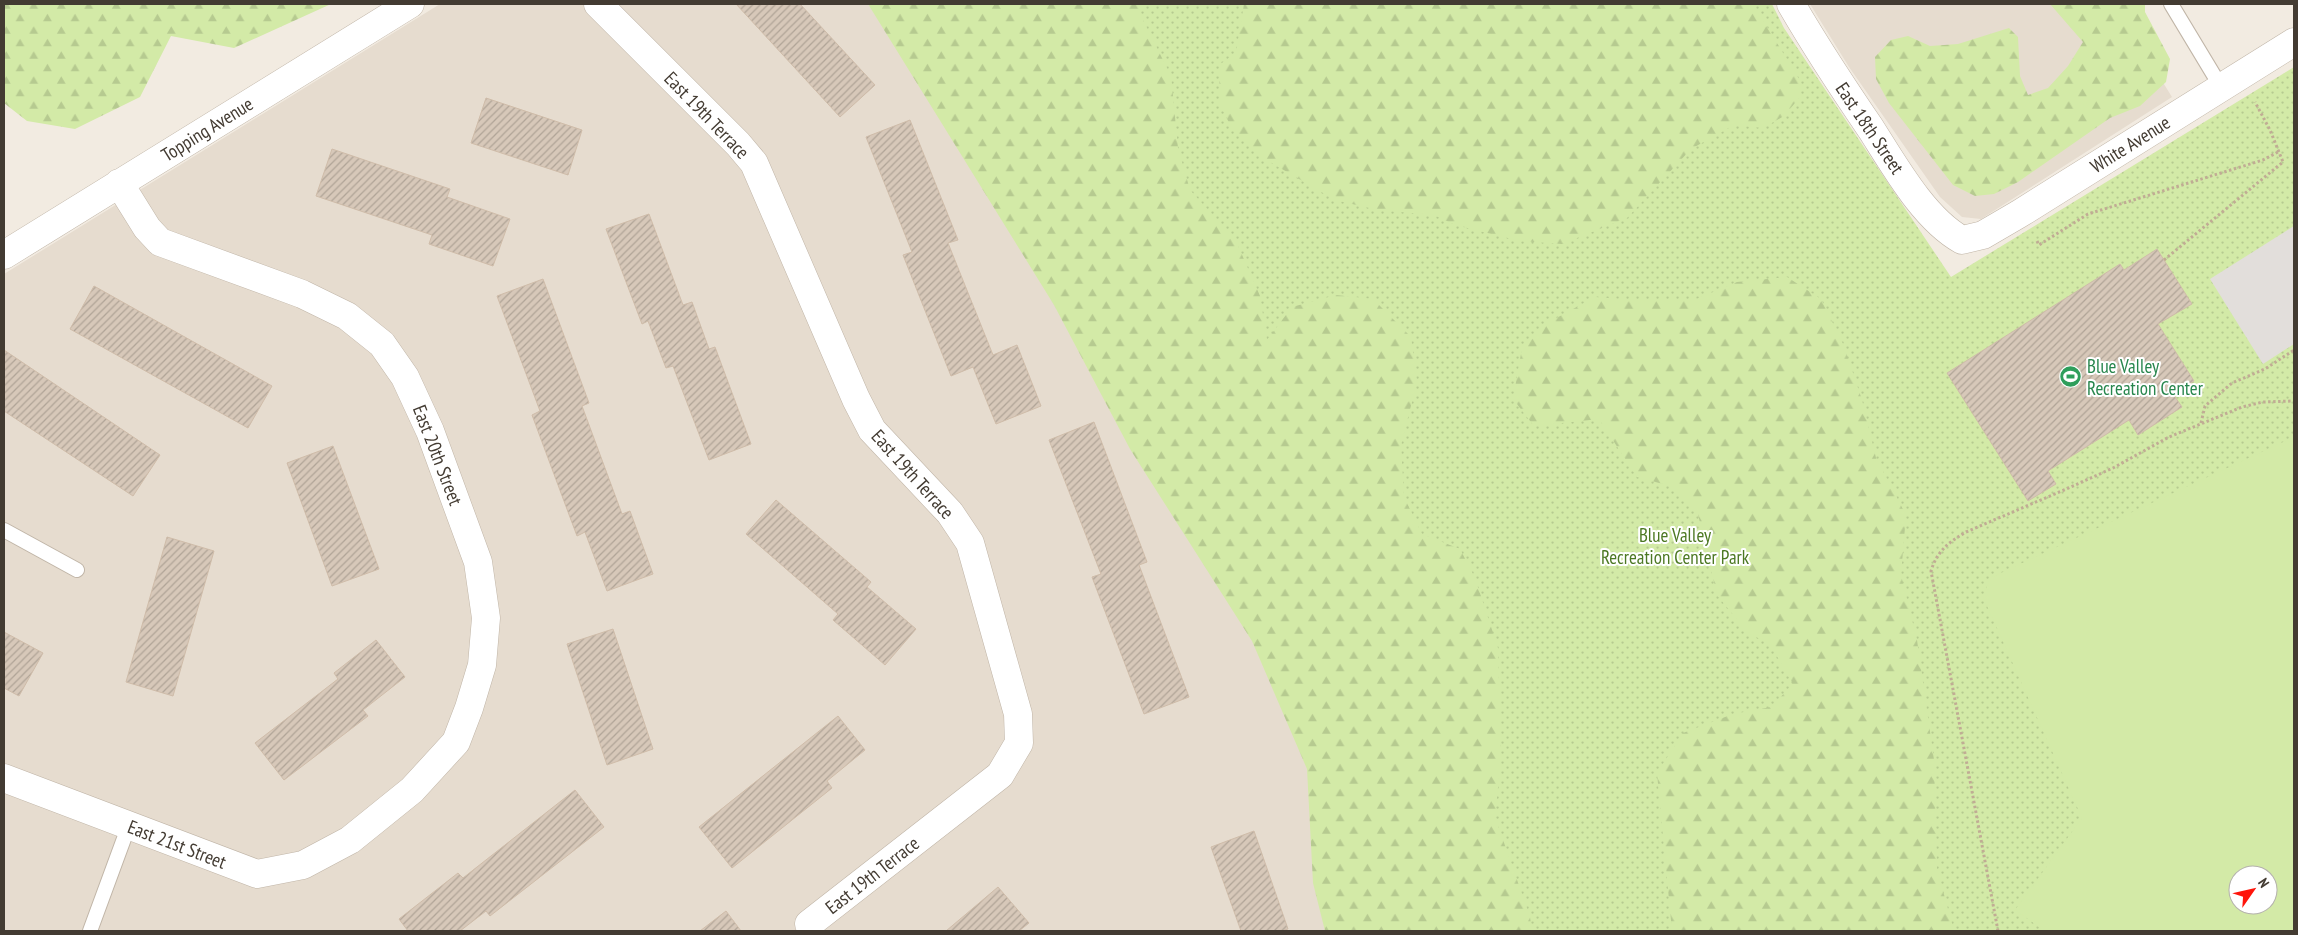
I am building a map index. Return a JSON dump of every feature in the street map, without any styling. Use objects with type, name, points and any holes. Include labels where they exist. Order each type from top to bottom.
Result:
[{"type":"street","name":"Topping Avenue","points":[[4,255],[410,4]]},
{"type":"street","name":"East 19th Terrace","points":[[598,4],[738,144],[754,163],[856,399],[872,430],[950,513],[970,542],[1018,714],[1019,743],[1000,775],[809,924]]},
{"type":"street","name":"East 18th Street","points":[[1791,4],[1814,45],[1902,176],[1950,233],[1962,240]]},
{"type":"street","name":"White Avenue","points":[[1962,240],[1983,235],[2019,214],[2294,42]]},
{"type":"street","name":"East 20th Street","points":[[119,183],[147,228],[160,242],[302,294],[346,316],[382,344],[405,376],[430,431],[478,562],[486,618],[482,665],[456,742],[412,790],[350,840]]},
{"type":"street","name":"East 21st Street","points":[[4,778],[257,874],[304,865],[350,840]]},
{"type":"lane","points":[[2171,4],[2231,81]]},
{"type":"lane","points":[[4,530],[77,570]]},
{"type":"lane","points":[[90,931],[129,826]]},
{"type":"path","points":[[2164,260],[2283,162],[2270,130],[2231,81]]},
{"type":"path","points":[[2019,214],[2039,245],[2088,214],[2263,160],[2278,152]]},
{"type":"path","points":[[2201,423],[2205,406],[2232,382],[2265,369],[2294,350]]},
{"type":"path","points":[[1998,931],[1931,571],[1934,559],[1946,544],[1966,532],[2096,476],[2169,437],[2242,407],[2263,402],[2294,401]]},
{"type":"shaded area","points":[[440,4],[890,4],[1347,749],[1394,931],[4,931],[4,274]]},
{"type":"shaded area","points":[[1810,4],[2114,4],[2172,97],[1981,219],[1962,217],[1940,197],[1849,67]]},
{"type":"shaded area","points":[[2294,226],[2294,344],[2263,364],[2210,279]]},
{"type":"green space","points":[[4,4],[331,4],[234,48],[171,36],[140,97],[75,129],[27,121],[4,103]]},
{"type":"green space","points":[[868,4],[1142,4],[1138,10],[1171,76],[1178,148],[1190,190],[1236,241],[1260,296],[1267,340],[1292,307],[1336,295],[1373,299],[1411,337],[1417,382],[1401,445],[1404,497],[1422,534],[1460,549],[1475,578],[1498,648],[1501,758],[1495,817],[1530,917],[1532,931],[1325,931],[1313,883],[1307,769],[1252,641],[1130,449],[1054,305]]},
{"type":"green space","name":"Blue Valley Recreation Center Park","points":[[890,4],[1772,4],[1784,28],[1951,277],[2294,67],[2294,931],[1394,931],[1347,749]]},
{"type":"green space","points":[[1244,4],[1753,4],[1799,79],[1800,97],[1784,116],[1763,128],[1734,125],[1691,149],[1627,218],[1562,244],[1520,241],[1455,225],[1434,215],[1378,210],[1335,200],[1265,159],[1232,129],[1220,104],[1219,65],[1236,53]]},
{"type":"green space","points":[[2050,4],[2145,4],[2145,12],[2170,59],[2166,82],[2140,106],[2110,118],[2018,182],[1994,194],[1975,196],[1953,185],[1889,103],[1876,79],[1875,57],[1891,40],[1908,36],[1930,46],[1958,44],[2009,28],[2018,37],[2020,76],[2028,95],[2048,88],[2068,66],[2083,42]]},
{"type":"green space","points":[[1787,277],[1821,299],[1844,346],[1862,400],[1876,458],[1906,515],[1901,575],[1917,640],[1934,760],[1937,869],[1954,931],[1672,931],[1657,773],[1683,733],[1733,714],[1771,707],[1793,684],[1770,644],[1748,633],[1717,595],[1697,510],[1674,487],[1637,477],[1599,419],[1534,426],[1513,399],[1522,348],[1551,321],[1595,297],[1648,301],[1694,300],[1737,282]]},
{"type":"green space","points":[[2294,437],[2294,931],[2045,931],[2015,910],[2082,818],[1983,597],[1990,578]]},
{"type":"building","points":[[736,4],[800,4],[875,85],[840,117]]},
{"type":"building","points":[[486,98],[582,130],[568,175],[471,143]]},
{"type":"building","points":[[910,120],[958,240],[948,243],[993,355],[1017,345],[1041,406],[996,424],[973,367],[951,376],[903,255],[912,252],[866,137]]},
{"type":"building","points":[[332,149],[450,189],[447,197],[510,219],[493,266],[429,244],[432,235],[316,196]]},
{"type":"building","points":[[649,214],[683,305],[692,302],[709,349],[715,347],[751,444],[709,460],[673,366],[666,368],[648,321],[642,324],[606,229]]},
{"type":"building","name":"Blue Valley Recreation Center","points":[[2157,249],[2192,304],[2158,324],[2194,381],[2173,394],[2182,407],[2138,435],[2129,420],[2048,471],[2056,484],[2028,501],[1947,373],[2120,264],[2124,270]]},
{"type":"building","points":[[543,279],[589,403],[582,406],[622,514],[630,511],[653,574],[607,591],[585,532],[577,536],[532,415],[540,411],[497,296]]},
{"type":"building","points":[[94,286],[272,386],[248,428],[70,329]]},
{"type":"building","points":[[4,350],[160,455],[133,496],[4,411]]},
{"type":"building","points":[[1094,422],[1147,562],[1139,565],[1189,697],[1144,714],[1092,577],[1101,574],[1049,440]]},
{"type":"building","points":[[333,446],[379,569],[332,586],[287,463]]},
{"type":"building","points":[[776,500],[871,582],[867,587],[916,629],[885,665],[833,620],[838,614],[746,534]]},
{"type":"building","points":[[167,537],[214,551],[173,696],[126,682]]},
{"type":"building","points":[[613,629],[653,749],[607,765],[567,644]]},
{"type":"building","points":[[4,632],[43,653],[19,696],[4,688]]},
{"type":"building","points":[[376,640],[405,677],[363,710],[368,716],[284,780],[255,743],[338,679],[334,673]]},
{"type":"building","points":[[838,716],[865,750],[827,781],[832,788],[732,868],[699,827]]},
{"type":"building","points":[[575,790],[604,827],[490,916],[486,911],[460,931],[408,931],[399,919],[458,873],[463,878]]},
{"type":"building","points":[[1254,831],[1288,929],[1281,931],[1241,931],[1211,847]]},
{"type":"building","points":[[998,887],[1029,923],[1019,931],[946,931]]},
{"type":"building","points":[[726,911],[741,931],[700,931]]},
{"type":"place","name":"Blue Valley Recreation Center","points":[[2071,377]]}]
